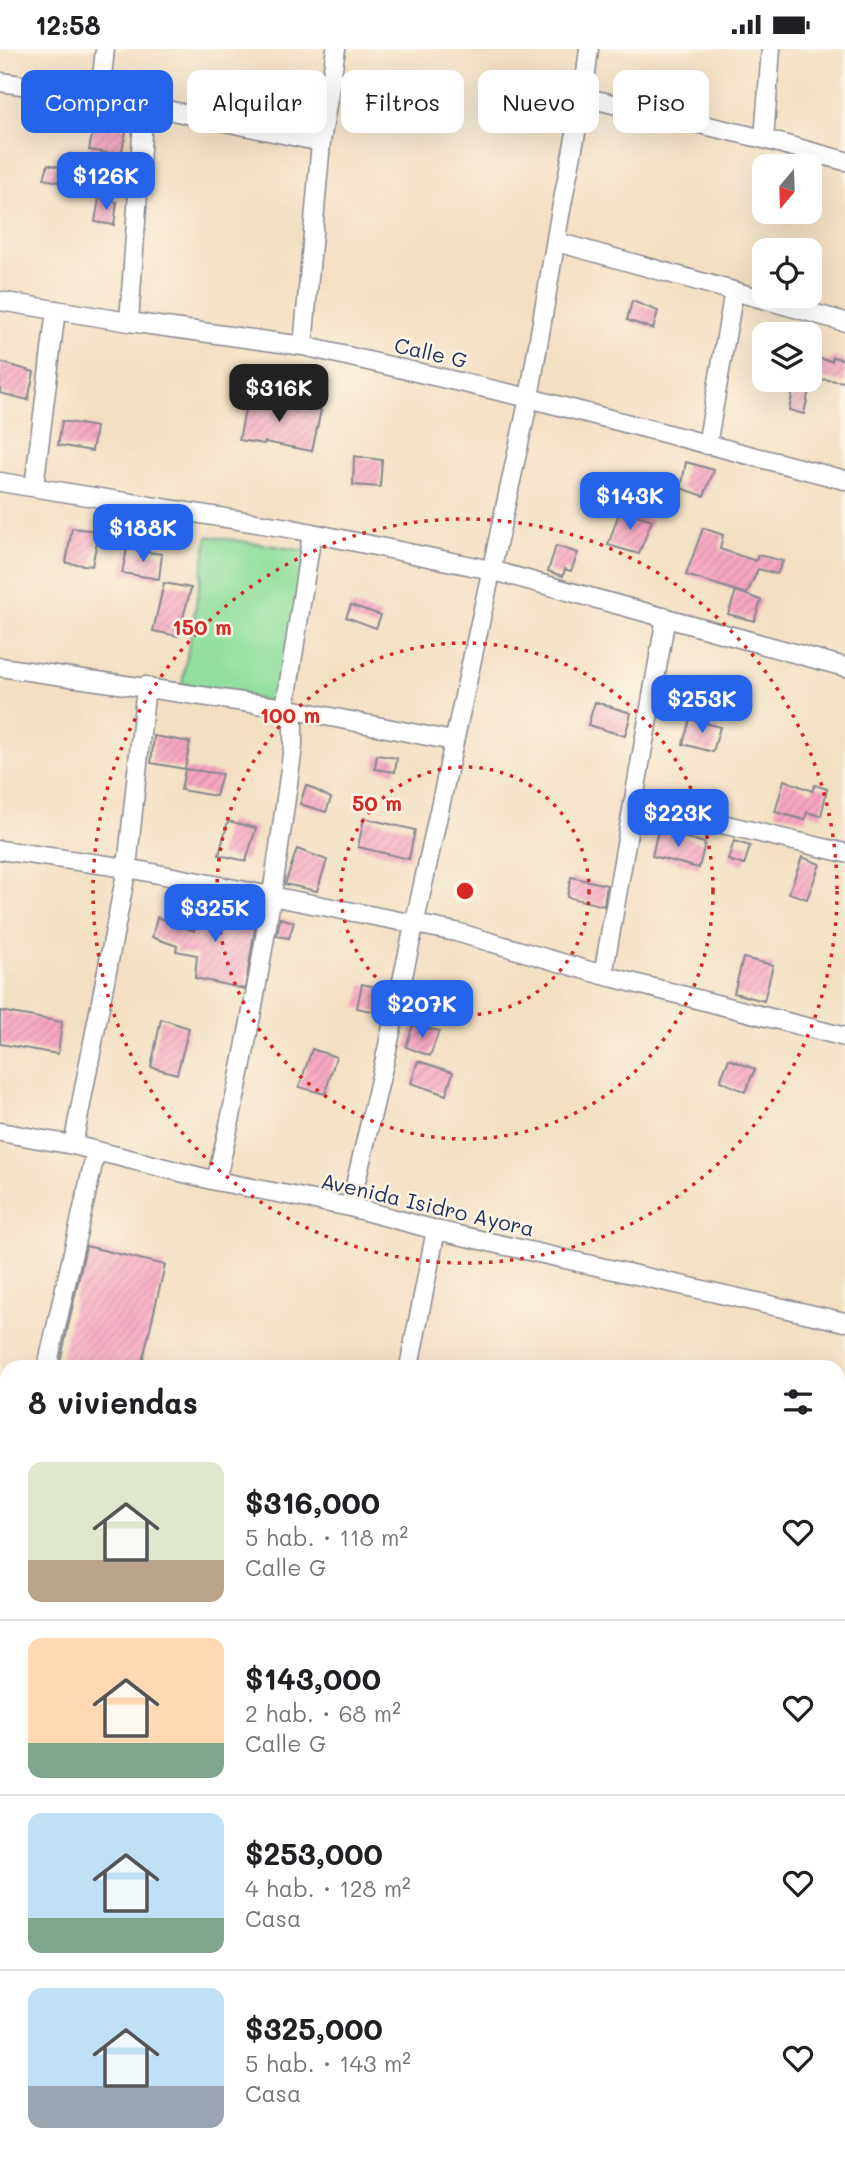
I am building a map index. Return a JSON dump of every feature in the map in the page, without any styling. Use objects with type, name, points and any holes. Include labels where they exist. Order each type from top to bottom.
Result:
[{"type":"street","points":[[103,70],[105,49]]},
{"type":"street","points":[[303,346],[321,142],[336,49]]},
{"type":"street","points":[[586,70],[589,49]]},
{"type":"street","points":[[764,139],[771,49]]},
{"type":"street","points":[[0,82],[21,85]]},
{"type":"street","points":[[599,101],[845,161]]},
{"type":"street","points":[[173,112],[321,142]]},
{"type":"street","points":[[130,322],[142,133]]},
{"type":"street","points":[[350,1207],[385,1059],[529,398],[577,133]]},
{"type":"street","points":[[557,242],[845,322]]},
{"type":"street","points":[[707,445],[734,291]]},
{"type":"street","name":"Calle G","points":[[0,302],[303,346],[529,398],[845,480]]},
{"type":"street","points":[[34,487],[56,310]]},
{"type":"street","points":[[0,482],[312,533],[491,570],[845,667]]},
{"type":"street","points":[[216,1181],[238,1090],[273,897],[293,746],[293,724],[285,708],[312,533]]},
{"type":"street","points":[[603,975],[666,617]]},
{"type":"street","points":[[0,667],[285,708],[453,741]]},
{"type":"street","points":[[73,1146],[127,868],[146,686]]},
{"type":"street","points":[[633,803],[845,853]]},
{"type":"street","points":[[0,850],[127,868],[414,923],[498,943],[603,975],[845,1037]]},
{"type":"street","name":"Avenida Isidro Ayora","points":[[0,1132],[96,1151],[216,1181],[350,1207],[436,1230],[845,1322]]},
{"type":"street","points":[[49,1360],[96,1151]]},
{"type":"street","points":[[410,1360],[436,1230]]},
{"type":"green space","points":[[208,536],[307,551],[278,703],[182,684]]},
{"type":"building","points":[[93,133],[126,133],[121,155],[89,150]]},
{"type":"building","points":[[70,154],[92,158],[89,173],[67,169]]},
{"type":"building","points":[[48,164],[67,169],[63,183],[44,179]]},
{"type":"building","points":[[99,198],[117,202],[114,225],[95,222]]},
{"type":"building","points":[[632,301],[658,311],[653,329],[627,320]]},
{"type":"building","points":[[833,357],[845,360],[845,382],[822,379],[822,359],[832,361]]},
{"type":"building","points":[[0,362],[34,372],[28,400],[0,393]]},
{"type":"building","points":[[793,392],[809,392],[804,414],[789,410]]},
{"type":"building","points":[[248,395],[321,410],[312,451],[239,440]]},
{"type":"building","points":[[62,421],[96,427],[92,451],[58,445]]},
{"type":"building","points":[[354,456],[382,460],[380,487],[353,485]]},
{"type":"building","points":[[686,462],[714,470],[704,496],[681,488]]},
{"type":"building","points":[[620,510],[652,520],[639,554],[608,545]]},
{"type":"building","points":[[72,528],[99,531],[92,566],[66,563]]},
{"type":"building","points":[[703,528],[723,535],[720,549],[756,561],[758,555],[783,561],[777,574],[758,569],[747,594],[686,575]]},
{"type":"building","points":[[556,546],[578,553],[571,571],[565,569],[563,576],[548,571]]},
{"type":"building","points":[[127,549],[162,554],[159,579],[122,573]]},
{"type":"building","points":[[164,583],[191,588],[178,636],[153,631]]},
{"type":"building","points":[[736,591],[761,600],[754,621],[728,614]]},
{"type":"building","points":[[351,605],[381,615],[376,628],[346,617]]},
{"type":"building","points":[[595,702],[631,713],[625,736],[588,725]]},
{"type":"building","points":[[690,719],[720,727],[713,752],[683,744]]},
{"type":"building","points":[[154,736],[190,742],[185,769],[151,763]]},
{"type":"building","points":[[377,755],[397,758],[395,772],[375,769]]},
{"type":"building","points":[[185,769],[222,774],[216,796],[181,790]]},
{"type":"building","points":[[784,780],[812,791],[815,785],[827,789],[821,816],[807,812],[805,820],[775,812]]},
{"type":"building","points":[[306,785],[331,798],[326,812],[300,804]]},
{"type":"building","points":[[364,818],[415,830],[409,859],[358,847]]},
{"type":"building","points":[[228,821],[256,828],[246,861],[219,855]]},
{"type":"building","points":[[658,830],[705,843],[699,868],[652,856]]},
{"type":"building","points":[[734,841],[750,846],[744,865],[728,860]]},
{"type":"building","points":[[297,849],[327,860],[317,891],[285,884]]},
{"type":"building","points":[[802,857],[820,864],[807,899],[789,893]]},
{"type":"building","points":[[571,877],[607,885],[604,906],[567,897]]},
{"type":"building","points":[[202,902],[257,917],[245,989],[195,978],[197,955],[176,951],[177,946],[152,937],[157,917],[194,931]]},
{"type":"building","points":[[280,918],[294,922],[289,938],[277,936]]},
{"type":"building","points":[[743,958],[773,965],[764,1001],[734,993]]},
{"type":"building","points":[[362,984],[385,989],[380,1013],[357,1008]]},
{"type":"building","points":[[0,1011],[62,1022],[58,1054],[0,1044]]},
{"type":"building","points":[[161,1019],[189,1028],[177,1074],[151,1067]]},
{"type":"building","points":[[413,1025],[439,1031],[430,1056],[406,1047]]},
{"type":"building","points":[[312,1049],[336,1057],[325,1094],[299,1087]]},
{"type":"building","points":[[729,1059],[755,1069],[745,1092],[720,1081]]},
{"type":"building","points":[[418,1061],[453,1072],[446,1095],[411,1083]]},
{"type":"building","points":[[86,1246],[165,1265],[143,1360],[61,1360]]}]
